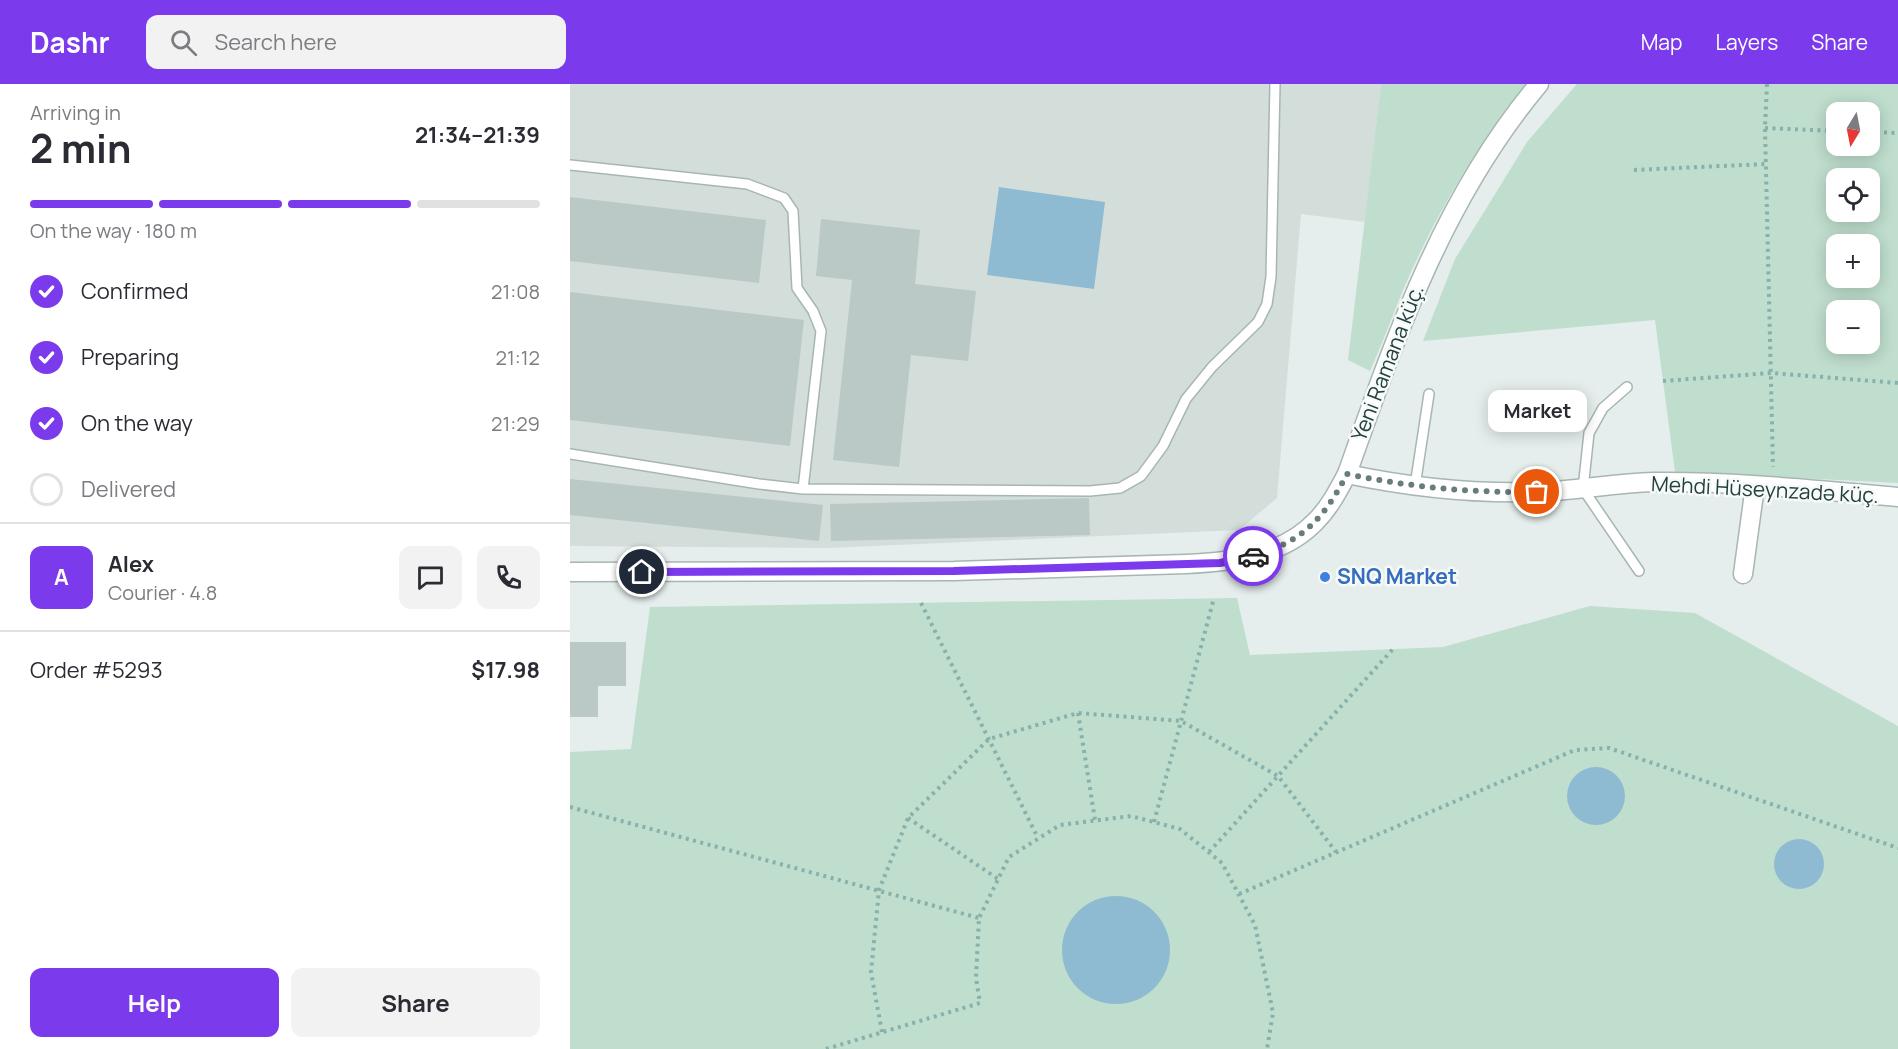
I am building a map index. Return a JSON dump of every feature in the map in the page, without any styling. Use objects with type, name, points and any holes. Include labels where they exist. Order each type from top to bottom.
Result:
[{"type":"street","name":"Yeni Ramana küç.","points":[[570,572],[954,571],[1220,563],[1248,557],[1285,544],[1316,522],[1338,492],[1347,474],[1418,283],[1438,240],[1486,155],[1521,105],[1539,84]]},
{"type":"street","name":"Mehdi Hüseynzadə küç.","points":[[1347,474],[1416,486],[1492,492],[1584,489],[1650,482],[1694,482],[1898,497]]},
{"type":"street","points":[[1743,574],[1755,486]]},
{"type":"lane","points":[[570,454],[803,489],[1090,491],[1119,488],[1141,476],[1163,446],[1185,399],[1212,367],[1258,322],[1267,304],[1271,277],[1275,84]]},
{"type":"lane","points":[[570,165],[747,184],[784,198],[793,212],[797,288],[813,310],[821,331],[803,489]]},
{"type":"lane","points":[[1627,387],[1603,408],[1589,434],[1584,489],[1639,571]]},
{"type":"lane","points":[[1416,486],[1429,394]]},
{"type":"path","points":[[1767,84],[1765,128],[1773,477]]},
{"type":"path","points":[[1765,128],[1826,131]]},
{"type":"path","points":[[1880,133],[1898,134]]},
{"type":"path","points":[[1634,170],[1766,164]]},
{"type":"path","points":[[1663,381],[1771,373],[1898,383]]},
{"type":"path","points":[[1154,822],[1214,598]]},
{"type":"path","points":[[921,603],[1038,838]]},
{"type":"path","points":[[1209,852],[1393,649]]},
{"type":"path","points":[[1078,713],[1095,820]]},
{"type":"path","points":[[882,1032],[871,972],[879,890],[908,818],[989,739],[1078,713],[1181,721],[1278,776],[1336,852]]},
{"type":"path","points":[[1239,894],[1575,750],[1609,748],[1898,848]]},
{"type":"path","points":[[570,807],[980,918]]},
{"type":"path","points":[[826,1049],[980,1003],[976,978],[980,918],[1009,857],[1060,825],[1131,816],[1180,829],[1222,862],[1255,925],[1273,1013],[1268,1049]]},
{"type":"path","points":[[908,818],[998,879]]},
{"type":"shaded area","points":[[570,84],[1381,84],[1365,222],[1301,214],[1277,498],[1239,530],[827,548],[570,546]]},
{"type":"green space","points":[[1381,84],[1528,84],[1489,134],[1440,214],[1411,271],[1370,371],[1348,360]]},
{"type":"green space","points":[[1577,84],[1898,84],[1898,483],[1675,472],[1655,320],[1423,341],[1455,259],[1527,142]]},
{"type":"green space","points":[[1237,598],[1250,655],[1443,647],[1590,606],[1695,613],[1898,726],[1898,1049],[570,1049],[570,752],[631,749],[650,607]]},
{"type":"water","points":[[999,187],[1105,202],[1094,289],[987,275]]},
{"type":"water","points":[[1590,767],[1602,767],[1617,775],[1625,790],[1625,802],[1617,817],[1602,825],[1590,825],[1575,817],[1567,802],[1567,790],[1575,775]]},
{"type":"water","points":[[1799,839],[1817,846],[1824,864],[1817,882],[1799,889],[1781,882],[1774,864],[1781,846]]},
{"type":"water","points":[[1116,896],[1137,900],[1154,912],[1166,929],[1170,950],[1166,971],[1154,988],[1137,1000],[1116,1004],[1095,1000],[1078,988],[1066,971],[1062,950],[1066,929],[1078,912],[1095,900]]},
{"type":"building","points":[[570,197],[766,220],[759,283],[570,261]]},
{"type":"building","points":[[821,219],[920,230],[915,284],[976,291],[968,361],[911,355],[899,467],[833,460],[852,280],[816,276]]},
{"type":"building","points":[[570,292],[804,320],[790,446],[570,420]]},
{"type":"building","points":[[570,479],[823,505],[819,541],[570,515]]},
{"type":"building","points":[[1089,498],[1090,535],[831,541],[830,504]]},
{"type":"building","points":[[570,642],[626,642],[626,686],[598,686],[598,717],[570,717]]},
{"type":"way so far","points":[[1253,556],[1285,544],[1316,522],[1338,492],[1347,474],[1381,481],[1455,490],[1537,492]]},
{"type":"place","name":"Market","points":[[1537,492]]},
{"type":"place","name":"SNQ Market","points":[[1325,577]]},
{"type":"route","points":[[642,572],[977,570],[1220,563],[1253,556]]}]
